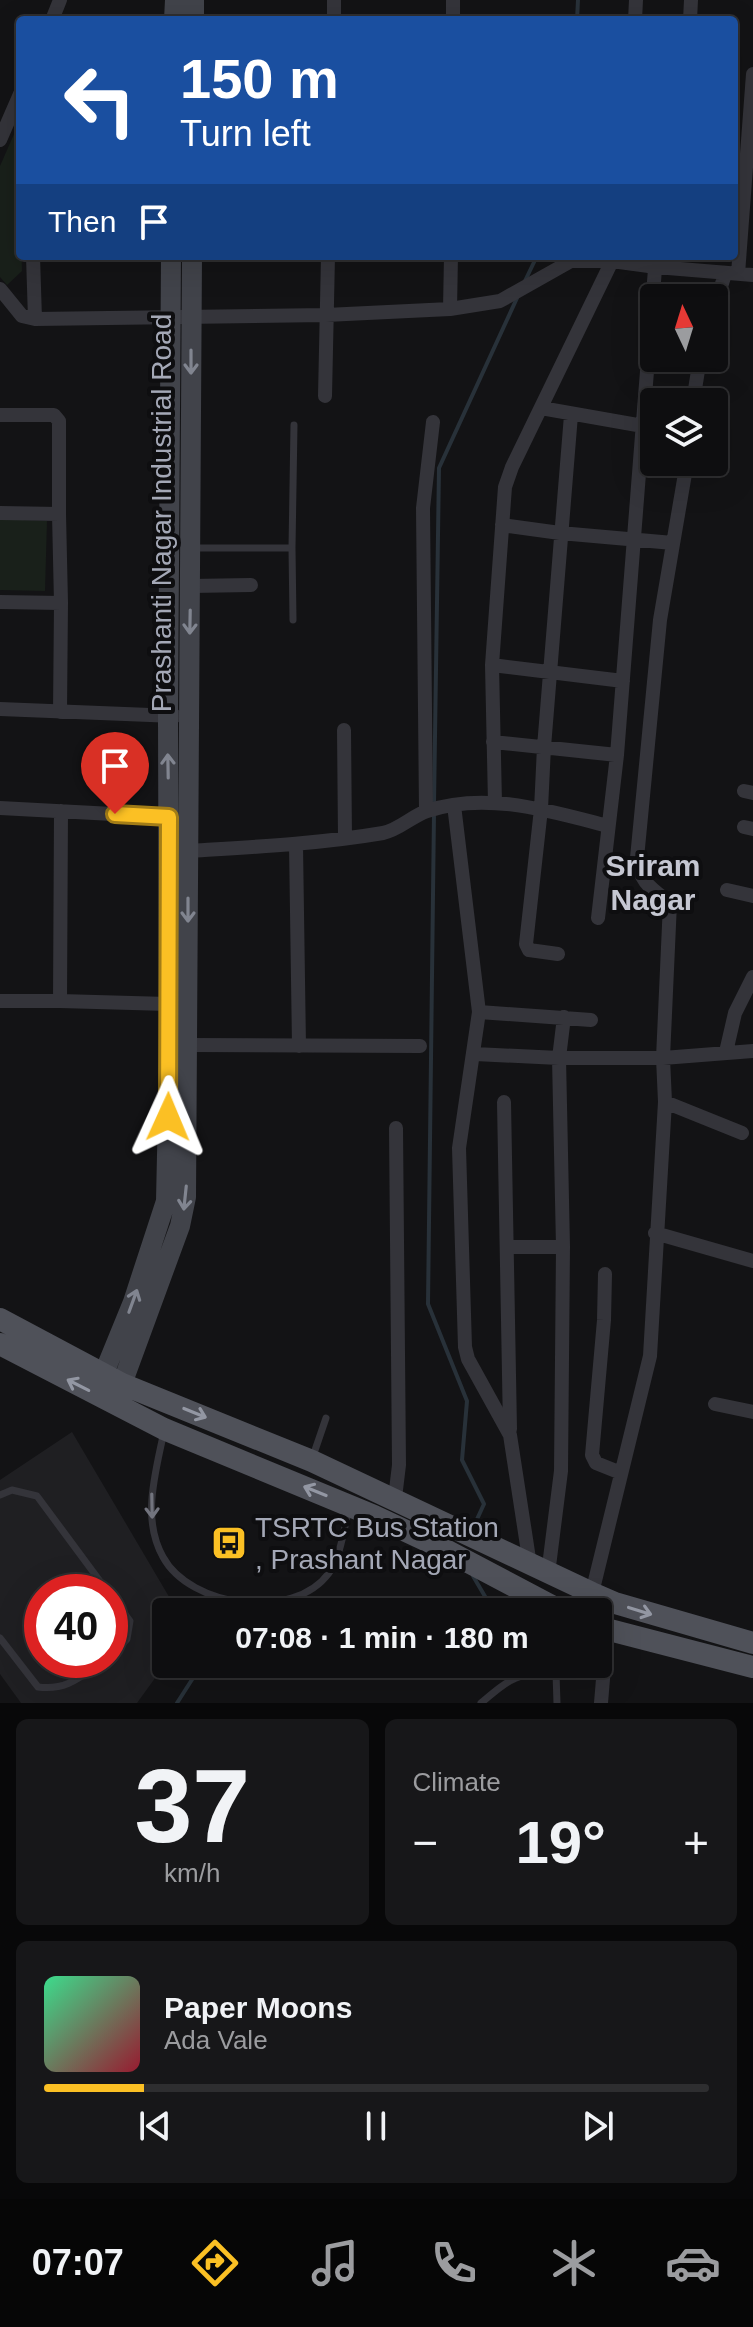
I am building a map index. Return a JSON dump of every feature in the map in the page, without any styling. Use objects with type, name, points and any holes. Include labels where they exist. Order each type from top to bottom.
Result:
[{"type":"main road","points":[[0,1319],[113,1378],[395,1498],[592,1593],[693,1627],[753,1643]]},
{"type":"main road","points":[[0,1344],[164,1429],[350,1506],[438,1546],[537,1598]]},
{"type":"main road","points":[[687,1650],[693,1627]]},
{"type":"main road","points":[[612,1631],[753,1667]]},
{"type":"street","points":[[0,289],[22,316],[35,319],[326,315],[450,309],[500,301],[571,261],[656,262],[739,274],[753,74]]},
{"type":"street","points":[[0,140],[16,103]]},
{"type":"street","points":[[33,260],[35,319]]},
{"type":"street","name":"Prashanti Nagar Industrial Road","points":[[113,1378],[144,1328],[186,1197],[187,851],[178,716],[171,260]]},
{"type":"street","name":"Prashanti Nagar Industrial Road","points":[[113,1378],[133,1302],[166,1201],[169,817],[191,586],[192,260]]},
{"type":"street","points":[[325,396],[328,260]]},
{"type":"street","points":[[450,309],[451,260]]},
{"type":"street","points":[[495,803],[492,665],[505,487],[612,261]]},
{"type":"street","points":[[646,388],[656,262]]},
{"type":"street","points":[[541,408],[640,426]]},
{"type":"street","points":[[0,415],[58,417],[60,712]]},
{"type":"street","points":[[558,954],[526,948],[541,809],[549,672],[571,415]]},
{"type":"street","points":[[428,811],[423,508],[433,422]]},
{"type":"street","points":[[598,918],[617,755],[640,464]]},
{"type":"street","points":[[592,1593],[650,1356],[665,1102],[663,1058],[670,903],[645,882],[639,873],[637,858],[665,581],[685,476]]},
{"type":"street","points":[[0,513],[59,514]]},
{"type":"street","points":[[502,525],[673,543]]},
{"type":"street","points":[[191,586],[251,585]]},
{"type":"street","points":[[0,602],[61,603]]},
{"type":"street","points":[[492,665],[623,681]]},
{"type":"street","points":[[0,709],[178,716]]},
{"type":"street","points":[[344,730],[345,838]]},
{"type":"street","points":[[493,742],[617,755]]},
{"type":"street","points":[[187,851],[296,845],[388,832],[428,811],[454,805],[495,803],[541,809],[608,826]]},
{"type":"street","points":[[454,805],[479,1012],[459,1148],[465,1347],[468,1359],[510,1435]]},
{"type":"street","points":[[0,808],[169,817]]},
{"type":"street","points":[[60,1001],[61,811]]},
{"type":"street","points":[[296,845],[299,1046]]},
{"type":"street","points":[[727,890],[753,896]]},
{"type":"street","points":[[726,1052],[735,1013],[753,977]]},
{"type":"street","points":[[0,1001],[168,1004]]},
{"type":"street","points":[[479,1012],[591,1020]]},
{"type":"street","points":[[532,1565],[561,1471],[563,1247],[559,1058],[564,1017]]},
{"type":"street","points":[[188,1045],[420,1046]]},
{"type":"street","points":[[475,1054],[663,1058],[753,1051]]},
{"type":"street","points":[[504,1102],[510,1435],[532,1565]]},
{"type":"street","points":[[665,1102],[742,1133]]},
{"type":"street","points":[[395,1498],[399,1465],[396,1128]]},
{"type":"street","points":[[655,1233],[753,1261]]},
{"type":"street","points":[[507,1247],[563,1247]]},
{"type":"street","points":[[605,1274],[592,1455],[596,1463],[621,1473]]},
{"type":"street","points":[[715,1404],[753,1412]]},
{"type":"street","points":[[601,1703],[602,1678]]},
{"type":"lane","points":[[293,620],[294,425]]},
{"type":"lane","points":[[191,548],[292,548]]},
{"type":"lane","points":[[312,1461],[326,1418]]},
{"type":"lane","points":[[164,1429],[150,1500],[162,1556],[179,1580],[216,1595],[255,1605],[309,1591],[329,1572],[350,1506]]},
{"type":"lane","points":[[0,1495],[12,1490],[37,1496],[95,1574]]},
{"type":"lane","points":[[0,1638],[24,1669]]},
{"type":"lane","points":[[31,1678],[38,1687],[53,1689],[66,1686],[78,1678]]},
{"type":"lane","points":[[481,1703],[512,1678]]},
{"type":"lane","points":[[557,1678],[557,1703]]},
{"type":"shaded area","points":[[16,130],[16,260],[22,260],[22,271],[7,285],[0,277],[0,166]]},
{"type":"shaded area","points":[[0,519],[47,521],[45,591],[0,590]]},
{"type":"shaded area","points":[[72,1432],[170,1598],[152,1598],[152,1678],[155,1678],[137,1703],[21,1703],[0,1674],[0,1480]]},
{"type":"waterway","points":[[577,16],[578,0]]},
{"type":"waterway","points":[[524,283],[535,260]]},
{"type":"waterway","points":[[434,804],[439,468],[517,298]]},
{"type":"waterway","points":[[434,813],[428,1304],[467,1401],[462,1460],[484,1504],[473,1528]]},
{"type":"waterway","points":[[473,1576],[486,1598]]},
{"type":"waterway","points":[[177,1703],[193,1678]]},
{"type":"place","name":"TSRTC Bus Station , Prashant Nagar","points":[[229,1543]]},
{"type":"district","name":"Sriram Nagar","points":[[653,883]]},
{"type":"route","points":[[115,814],[169,817],[168,1117]]}]
